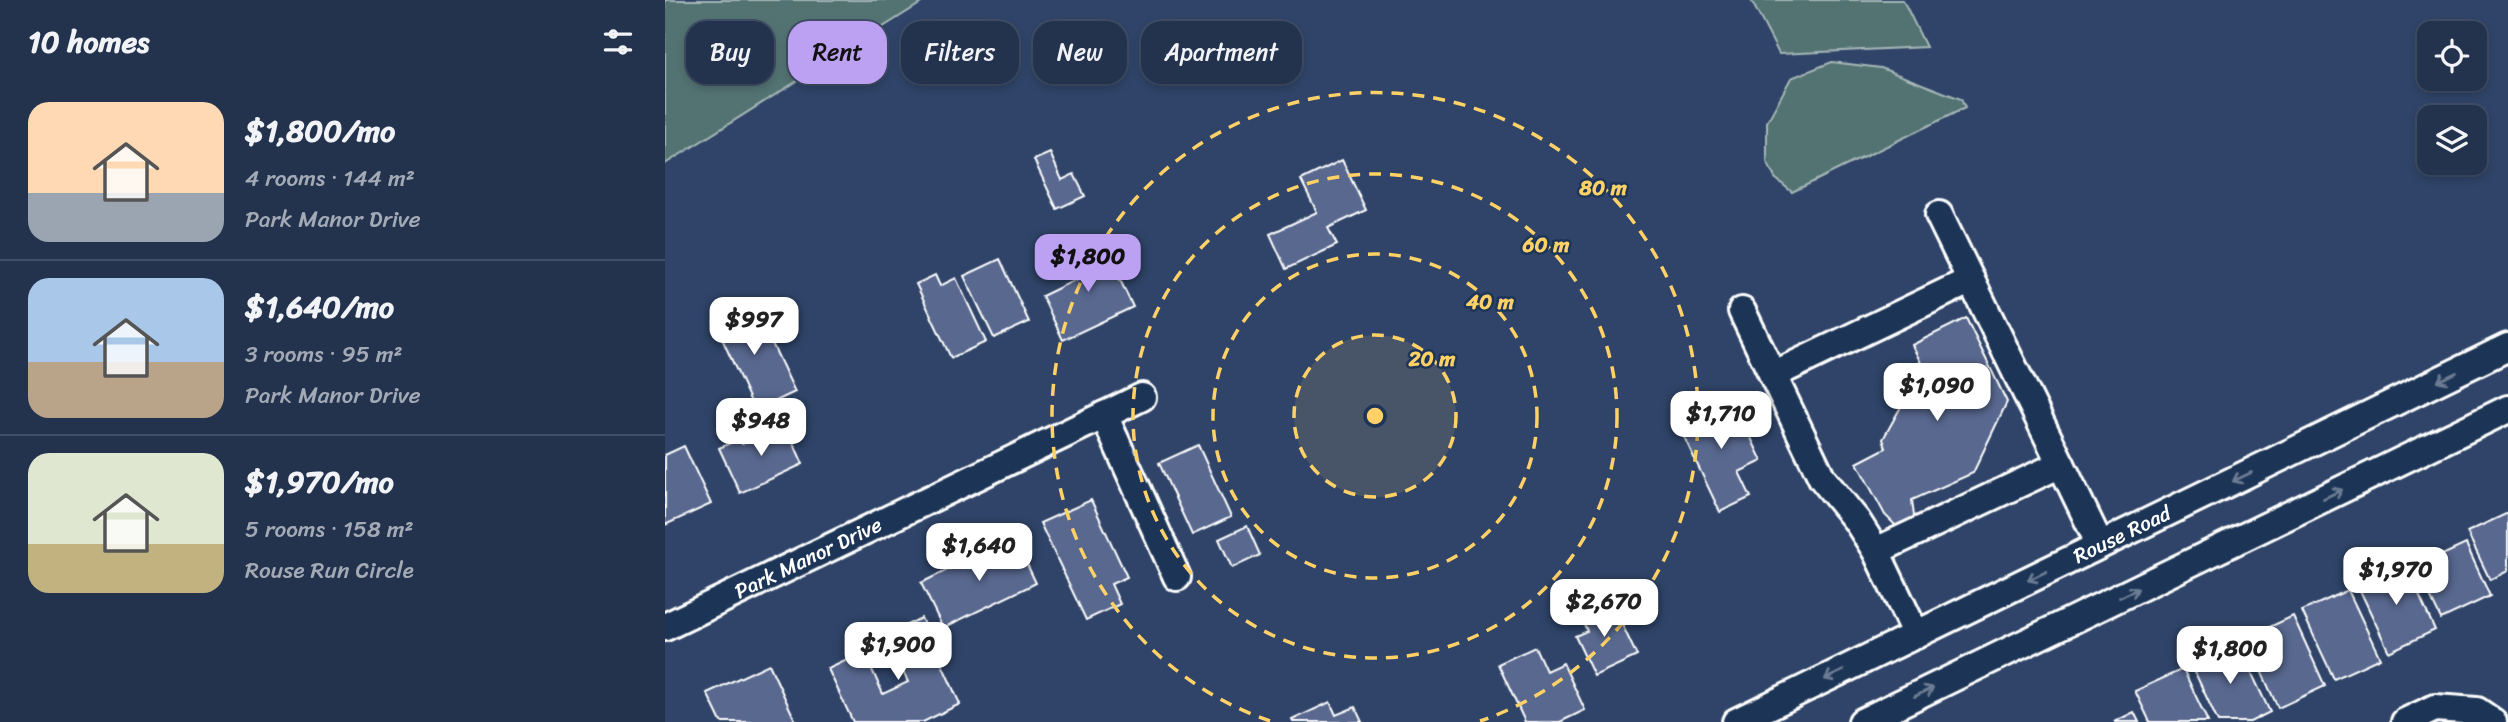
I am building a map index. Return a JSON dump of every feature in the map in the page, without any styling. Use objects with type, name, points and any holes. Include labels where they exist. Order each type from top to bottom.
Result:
[{"type":"street","points":[[1939,215],[2100,545]]},
{"type":"street","points":[[1773,375],[1971,280]]},
{"type":"street","points":[[1742,311],[1822,478],[1857,521],[1876,551],[1916,635]]},
{"type":"street","name":"Rouse Road","points":[[1736,722],[2508,348]]},
{"type":"street","name":"Park Manor Drive","points":[[665,628],[1142,397]]},
{"type":"street","points":[[1862,722],[2508,409]]},
{"type":"street","points":[[1104,415],[1177,577]]},
{"type":"street","points":[[1876,551],[2061,464]]},
{"type":"street","points":[[2405,722],[2435,708],[2477,711],[2493,722]]},
{"type":"green space","points":[[665,0],[926,0],[887,25],[887,21],[788,21],[788,84],[792,84],[665,164]]},
{"type":"green space","points":[[1751,0],[1903,0],[1926,47],[1779,54]]},
{"type":"green space","points":[[1832,62],[1881,68],[1961,99],[1965,108],[1792,192],[1775,178],[1767,162],[1767,122],[1791,78]]},
{"type":"building","points":[[1050,153],[1062,180],[1074,174],[1085,196],[1057,209],[1034,160]]},
{"type":"building","points":[[1342,160],[1366,210],[1328,228],[1337,245],[1286,269],[1270,234],[1317,212],[1301,180]]},
{"type":"building","points":[[1103,244],[1133,307],[1063,340],[1042,296],[1077,279],[1068,260]]},
{"type":"building","points":[[1000,259],[1029,322],[994,338],[964,276]]},
{"type":"building","points":[[935,275],[940,286],[956,278],[986,342],[951,358],[916,284]]},
{"type":"building","points":[[753,303],[795,392],[755,411],[714,321]]},
{"type":"building","points":[[1966,318],[2007,402],[1973,473],[1912,500],[1914,516],[1910,523],[1896,526],[1885,515],[1857,463],[1886,448],[1883,439],[1923,367],[1912,345]]},
{"type":"building","points":[[1731,396],[1762,461],[1739,472],[1751,497],[1720,512],[1677,422]]},
{"type":"building","points":[[785,424],[803,464],[740,493],[719,448],[739,439],[742,444]]},
{"type":"building","points":[[1198,445],[1231,517],[1192,535],[1159,463]]},
{"type":"building","points":[[684,446],[711,504],[665,525],[665,455]]},
{"type":"building","points":[[1091,500],[1127,577],[1111,584],[1120,604],[1086,620],[1040,523]]},
{"type":"building","points":[[2508,513],[2508,571],[2490,580],[2467,532]]},
{"type":"building","points":[[1247,526],[1260,555],[1232,568],[1219,539]]},
{"type":"building","points":[[1014,537],[1036,583],[943,628],[921,583]]},
{"type":"building","points":[[2466,544],[2490,596],[2441,619],[2416,567]]},
{"type":"building","points":[[2404,562],[2435,630],[2389,652],[2357,584]]},
{"type":"building","points":[[2348,590],[2380,658],[2334,679],[2302,611]]},
{"type":"building","points":[[1610,599],[1637,656],[1594,676],[1575,636],[1587,631],[1580,614]]},
{"type":"building","points":[[2293,616],[2325,686],[2278,708],[2246,638]]},
{"type":"building","points":[[921,618],[960,704],[923,722],[853,722],[828,669],[864,652],[883,694],[908,682],[886,635]]},
{"type":"building","points":[[2237,642],[2270,712],[2250,722],[2218,722],[2191,664]]},
{"type":"building","points":[[1535,647],[1546,671],[1563,663],[1585,710],[1560,722],[1525,722],[1498,664]]},
{"type":"building","points":[[769,664],[796,722],[721,722],[707,693]]},
{"type":"building","points":[[2183,669],[2208,722],[2150,722],[2135,691]]},
{"type":"building","points":[[1330,702],[1336,715],[1355,707],[1362,722],[1293,722],[1292,720]]},
{"type":"building","points":[[2134,712],[2139,722],[2114,722]]}]
